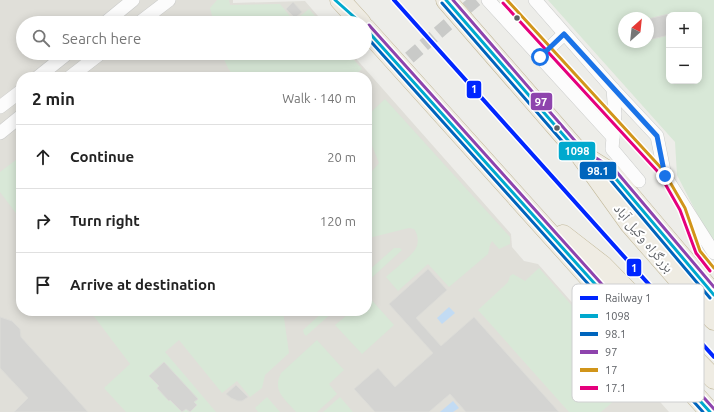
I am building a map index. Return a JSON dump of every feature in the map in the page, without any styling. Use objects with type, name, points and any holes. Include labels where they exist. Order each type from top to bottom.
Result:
[{"type":"highway","points":[[340,0],[355,16]]},
{"type":"highway","name":"بزرگراه وکیل آباد","points":[[446,0],[579,153],[630,224],[682,284]]},
{"type":"highway","points":[[372,36],[594,284]]},
{"type":"highway","name":"بزرگراه وکیل آباد","points":[[579,153],[610,173],[714,295]]},
{"type":"highway","points":[[522,204],[603,266],[621,284]]},
{"type":"highway","points":[[522,204],[585,284]]},
{"type":"highway","name":"بزرگراه وکیل آباد","points":[[704,309],[714,320]]},
{"type":"highway","points":[[704,369],[714,379]]},
{"type":"highway","points":[[684,402],[693,412]]},
{"type":"highway","points":[[701,402],[710,412]]},
{"type":"street","points":[[114,16],[133,0]]},
{"type":"street","points":[[149,16],[169,0]]},
{"type":"street","points":[[488,0],[613,137]]},
{"type":"street","points":[[535,0],[613,89],[657,136],[665,176],[714,253]]},
{"type":"street","points":[[540,57],[564,34]]},
{"type":"street","points":[[44,72],[59,60]]},
{"type":"street","points":[[76,72],[92,60]]},
{"type":"street","points":[[613,89],[615,114],[612,149],[639,181]]},
{"type":"street","points":[[0,107],[16,95]]},
{"type":"street","points":[[0,133],[16,120]]},
{"type":"shaded area","points":[[0,0],[233,0],[233,3],[305,1],[318,16],[16,16],[16,60],[357,60],[368,72],[16,72],[16,316],[372,316],[372,77],[511,234],[512,247],[524,261],[538,264],[572,302],[572,402],[660,402],[669,412],[0,412]]},
{"type":"green space","points":[[217,0],[229,0],[230,5],[280,4],[290,16],[212,16],[210,8]]},
{"type":"green space","points":[[548,0],[714,0],[714,242],[708,235],[677,175],[675,142]]},
{"type":"green space","points":[[309,9],[315,16],[300,16]]},
{"type":"green space","points":[[224,60],[354,60],[362,69],[358,72],[231,72]]},
{"type":"green space","points":[[385,99],[510,237],[510,244],[499,249],[492,241],[488,254],[449,287],[428,264],[398,291],[386,277],[414,251],[418,243],[418,238],[414,229],[409,228],[372,237],[372,171],[379,163],[372,146],[372,111]]},
{"type":"green space","points":[[16,160],[16,213],[0,192],[0,172]]},
{"type":"green space","points":[[394,248],[400,248],[402,250],[372,277],[372,268]]},
{"type":"green space","points":[[539,268],[572,306],[572,402],[613,402],[601,412],[569,412],[478,310],[508,282],[510,276],[513,274],[525,281]]},
{"type":"green space","points":[[372,300],[394,325],[362,354],[335,325],[346,316],[372,316]]},
{"type":"green space","points":[[94,316],[284,316],[289,353],[265,375],[262,388],[250,397],[237,381],[222,393],[179,340],[165,352],[216,412],[126,412],[104,388],[130,364]]},
{"type":"green space","points":[[318,316],[328,316],[306,336],[303,330]]},
{"type":"green space","points":[[317,340],[344,370],[329,384],[337,394],[317,412],[296,412],[281,394],[278,385],[279,379],[281,373]]},
{"type":"green space","points":[[267,397],[280,412],[258,412],[255,408]]},
{"type":"green space","points":[[340,397],[353,412],[323,412]]},
{"type":"water","points":[[449,307],[455,313],[442,324],[437,318]]},
{"type":"water","points":[[453,401],[459,408],[453,412],[440,412]]},
{"type":"building","points":[[293,2],[302,12],[297,16],[293,16],[286,9]]},
{"type":"building","points":[[666,15],[666,36],[654,39],[654,18]]},
{"type":"building","points":[[428,269],[447,290],[416,318],[441,346],[474,317],[559,412],[466,412],[450,394],[429,412],[375,412],[354,389],[378,368],[395,387],[433,353],[389,304]]},
{"type":"building","points":[[0,317],[12,321],[20,329],[21,337],[88,412],[14,412],[28,398],[0,368]]},
{"type":"building","points":[[164,362],[198,399],[194,402],[197,405],[190,412],[186,409],[182,412],[170,400],[169,401],[157,388],[159,386],[149,376]]},
{"type":"building","points":[[236,385],[248,397],[242,401],[231,398],[226,394]]},
{"type":"tunnel","points":[[395,70],[476,0]]},
{"type":"rail line","name":"1","points":[[394,0],[649,284]]},
{"type":"rail line","name":"1","points":[[704,346],[714,357]]},
{"type":"transit line","name":"1098","points":[[335,0],[353,16]]},
{"type":"transit line","name":"1098","points":[[446,0],[579,153],[611,173],[714,295]]},
{"type":"transit line","name":"97","points":[[453,0],[582,149],[615,170],[714,287]]},
{"type":"transit line","name":"17","points":[[507,0],[663,170],[685,208],[700,251],[714,268]]},
{"type":"transit line","name":"98.1","points":[[442,3],[575,156],[608,177],[698,284]]},
{"type":"transit line","name":"17.1","points":[[503,3],[659,173],[680,210],[696,253],[710,271]]},
{"type":"transit line","name":"97","points":[[372,28],[602,284]]},
{"type":"transit line","name":"1098","points":[[372,36],[595,284]]},
{"type":"transit line","name":"98.1","points":[[372,43],[588,284]]},
{"type":"transit line","name":"98.1","points":[[704,291],[710,298]]},
{"type":"transit line","name":"97","points":[[704,398],[714,409]]},
{"type":"transit line","name":"98.1","points":[[694,402],[703,412]]},
{"type":"transit line","name":"1098","points":[[701,402],[710,412]]},
{"type":"route","points":[[540,57],[564,34],[657,136],[665,176]]}]
